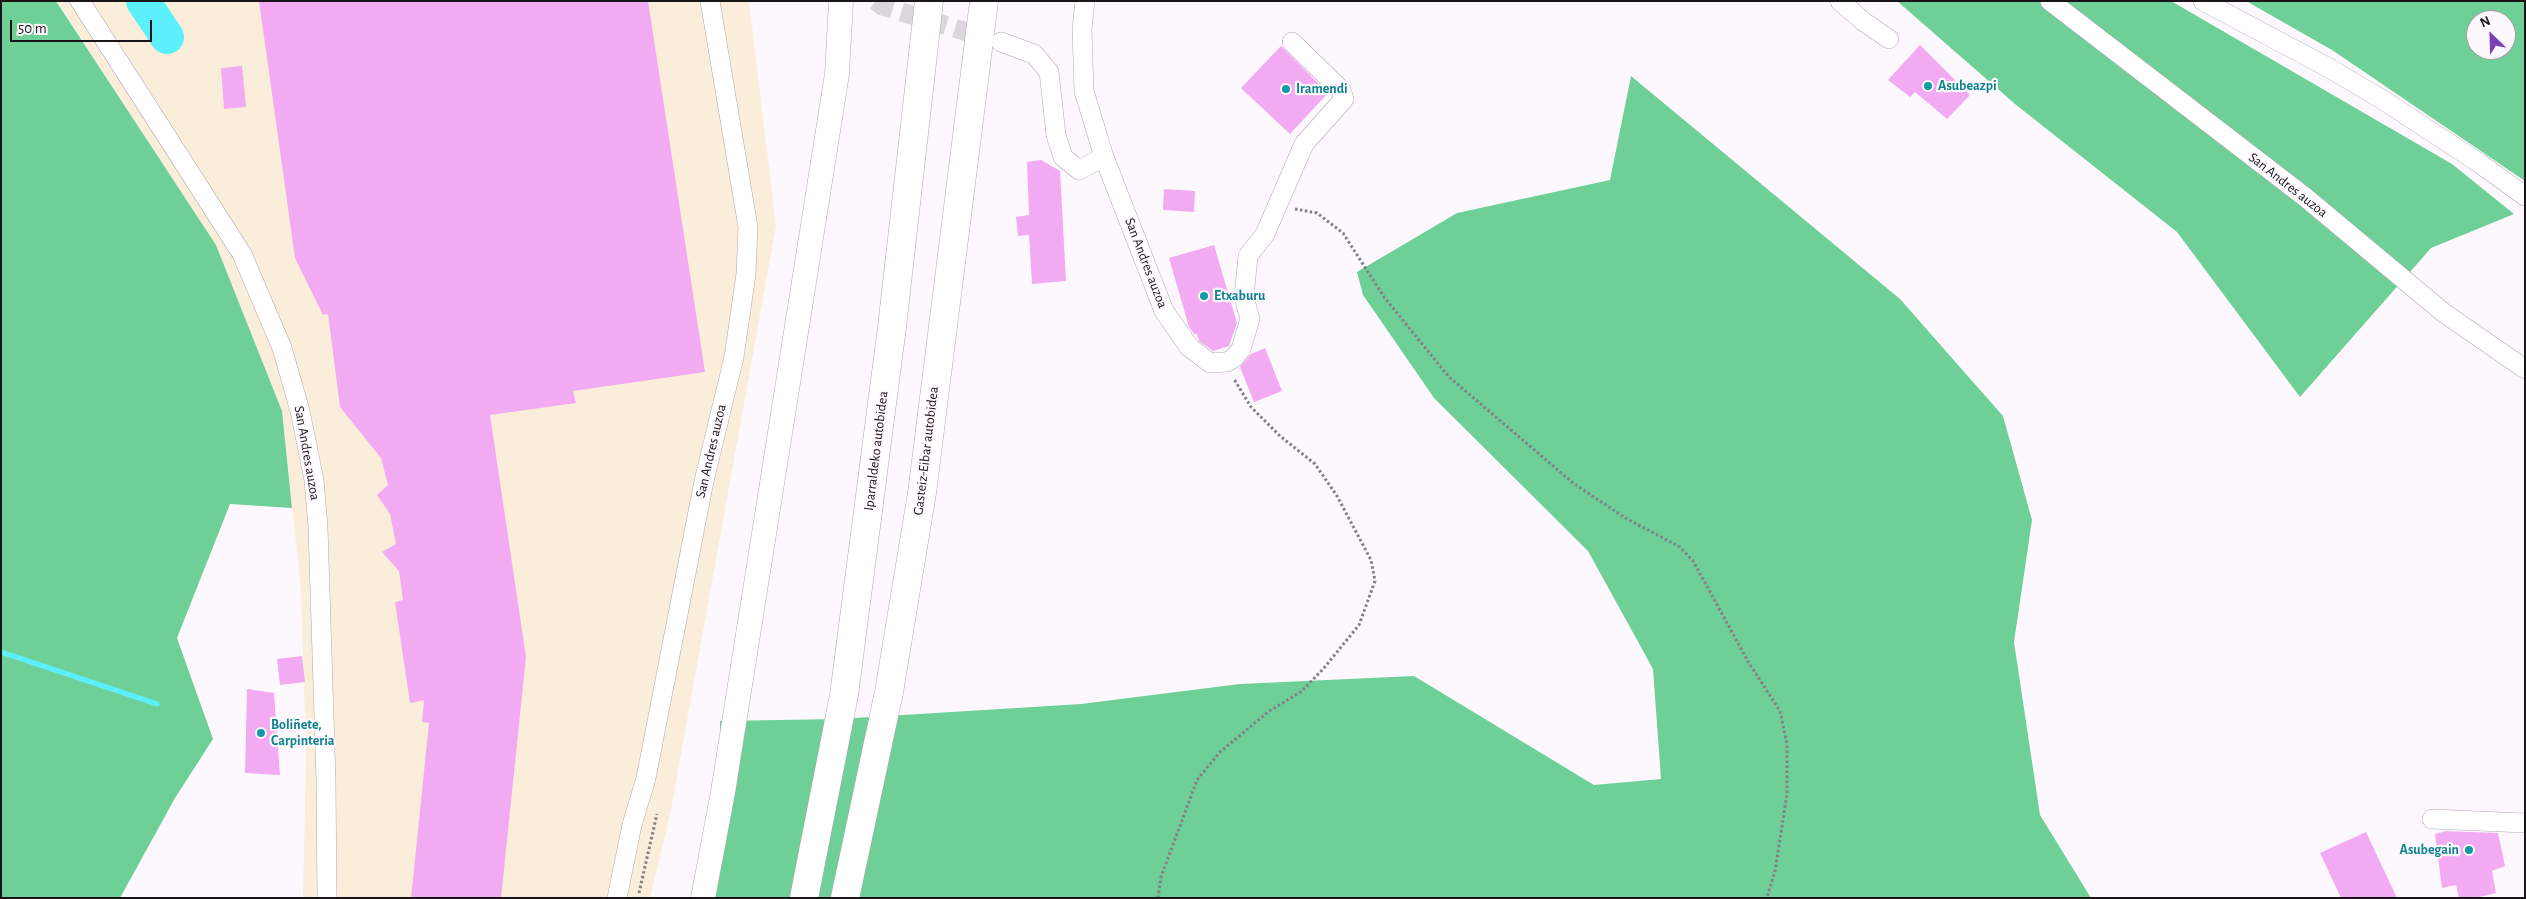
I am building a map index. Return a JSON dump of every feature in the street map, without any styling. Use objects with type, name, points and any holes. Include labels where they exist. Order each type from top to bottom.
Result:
[{"type":"highway","name":"Iparraldeko autobidea","points":[[804,898],[844,695],[892,327],[929,1]]},
{"type":"highway","name":"Gasteiz-Eibar autobidea","points":[[845,898],[889,692],[922,493],[984,1]]},
{"type":"main road","points":[[703,898],[725,782],[837,74],[841,1]]},
{"type":"street","name":"San Andres auzoa","points":[[80,1],[242,254],[282,348],[300,411],[314,480],[318,527],[326,753],[327,898]]},
{"type":"street","name":"San Andres auzoa","points":[[617,898],[632,825],[646,778],[704,480],[734,357],[746,274],[748,227],[710,1]]},
{"type":"street","name":"San Andres auzoa","points":[[1085,1],[1082,30],[1084,91],[1104,157],[1128,216],[1152,285],[1176,330],[1189,347],[1210,363],[1227,362]]},
{"type":"street","points":[[1840,1],[1868,25],[1889,39]]},
{"type":"street","name":"San Andres auzoa","points":[[2050,1],[2305,197],[2444,313],[2525,370]]},
{"type":"street","points":[[2203,1],[2329,68],[2383,100],[2479,163],[2525,196]]},
{"type":"street","points":[[1001,42],[1034,54],[1049,72],[1056,135],[1063,157],[1079,170],[1104,157]]},
{"type":"street","points":[[1227,362],[1234,358],[1241,349],[1248,330],[1250,319],[1244,297],[1248,256],[1265,234],[1304,144],[1344,98],[1341,90],[1292,42]]},
{"type":"street","points":[[2432,818],[2525,823]]},
{"type":"path","points":[[1278,206],[1317,213],[1343,233],[1384,296],[1450,377],[1573,483],[1628,519],[1680,547],[1693,561],[1749,663],[1780,711],[1787,744],[1787,794],[1774,871],[1767,898]]},
{"type":"path","points":[[1158,898],[1161,877],[1197,780],[1220,752],[1268,712],[1302,691],[1324,668],[1359,625],[1375,581],[1370,560],[1337,496],[1315,464],[1280,436],[1251,407],[1237,386],[1227,362]]},
{"type":"shaded area","points":[[57,1],[749,1],[776,226],[670,815],[650,898],[303,898],[306,757],[301,590],[282,411],[216,245]]},
{"type":"green space","points":[[1,1],[56,1],[216,245],[282,411],[292,508],[230,504],[177,638],[213,739],[175,798],[120,898],[1,898]]},
{"type":"green space","points":[[1897,1],[2171,1],[2452,164],[2514,214],[2431,248],[2300,397],[2177,232],[2015,104]]},
{"type":"green space","points":[[2246,1],[2525,1],[2525,181],[2332,50]]},
{"type":"green space","points":[[1631,76],[1900,299],[2003,416],[2032,520],[2014,642],[2040,815],[2091,898],[712,898],[722,855],[720,721],[838,719],[1081,704],[1240,684],[1414,676],[1594,785],[1661,779],[1653,669],[1588,551],[1434,398],[1363,295],[1357,272],[1457,213],[1610,180]]},
{"type":"building","points":[[259,1],[648,1],[705,372],[573,391],[576,403],[490,415],[526,657],[501,898],[411,898],[429,723],[422,722],[424,700],[410,703],[395,602],[403,600],[399,571],[382,552],[396,544],[390,514],[377,495],[388,485],[381,458],[340,407],[328,314],[323,315],[295,258]]},
{"type":"building","name":"Asubeazpi","points":[[1920,45],[1970,95],[1947,119],[1915,92],[1910,97],[1888,80]]},
{"type":"building","name":"Iramendi","points":[[1281,46],[1328,93],[1290,134],[1241,88]]},
{"type":"building","points":[[242,66],[246,107],[224,109],[221,68]]},
{"type":"building","points":[[1041,160],[1060,171],[1066,281],[1032,284],[1029,235],[1018,236],[1016,217],[1029,215],[1027,162]]},
{"type":"building","points":[[1164,189],[1195,191],[1194,212],[1163,210]]},
{"type":"building","name":"Etxaburu","points":[[1214,245],[1237,323],[1229,346],[1213,351],[1199,341],[1197,334],[1194,334],[1189,327],[1169,258]]},
{"type":"building","points":[[1265,348],[1282,391],[1254,402],[1240,367],[1251,354]]},
{"type":"building","points":[[302,656],[305,682],[280,685],[277,659]]},
{"type":"building","name":"Boliñete, Carpinteria","points":[[247,689],[274,693],[280,775],[245,773]]},
{"type":"building","name":"Asubegain","points":[[2446,831],[2498,833],[2505,866],[2492,871],[2496,893],[2475,898],[2459,898],[2456,885],[2442,888],[2435,834]]},
{"type":"building","points":[[2366,832],[2397,898],[2341,898],[2320,853]]},
{"type":"waterway","points":[[143,1],[167,37]]},
{"type":"waterway","points":[[1,652],[157,704]]},
{"type":"tunnel","points":[[876,1],[882,6],[990,39]]},
{"type":"place","name":"Asubeazpi","points":[[1928,86]]},
{"type":"place","name":"Iramendi","points":[[1286,89]]},
{"type":"place","name":"Etxaburu","points":[[1204,296]]},
{"type":"place","name":"Boliñete, Carpinteria","points":[[261,733]]},
{"type":"place","name":"Asubegain","points":[[2469,850]]}]
